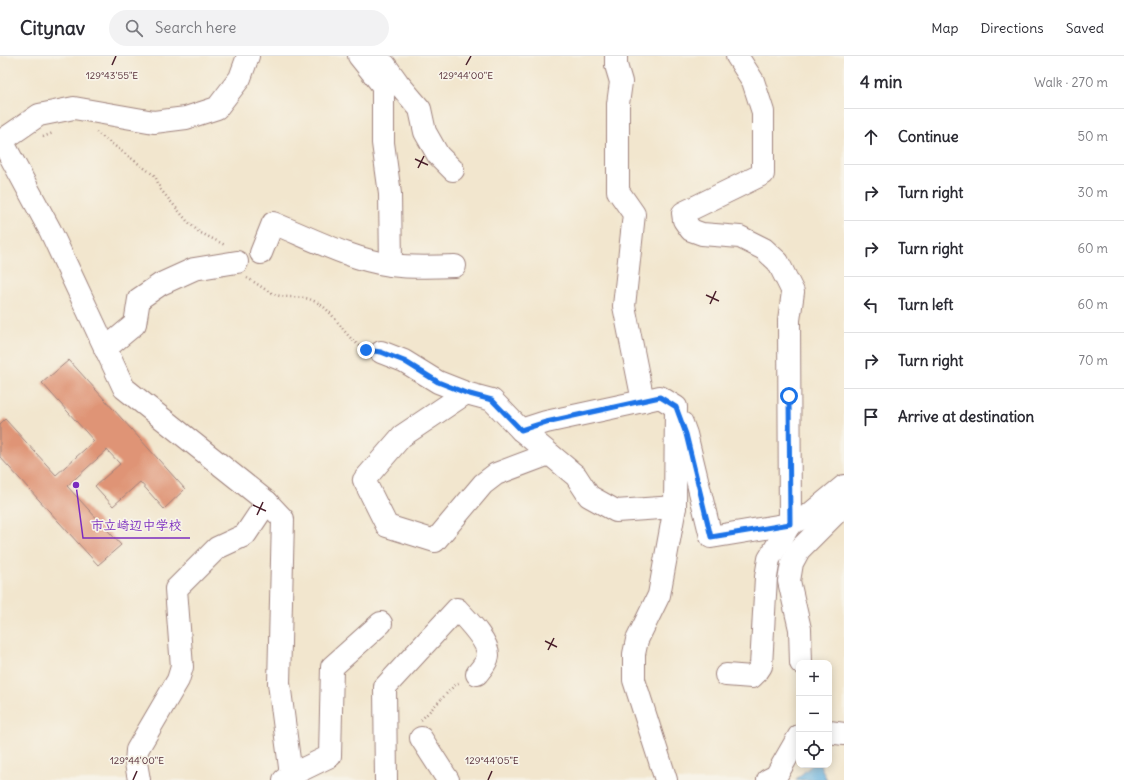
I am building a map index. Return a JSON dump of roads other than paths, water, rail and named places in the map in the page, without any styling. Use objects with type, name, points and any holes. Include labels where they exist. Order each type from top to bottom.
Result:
[{"type":"street","points":[[248,56],[240,78],[217,108],[186,118],[154,122],[74,108],[39,114],[1,142],[50,230],[124,388],[267,502],[283,519],[279,683],[288,778],[330,756],[332,667],[381,623]]},
{"type":"street","points":[[359,56],[383,86],[383,143],[390,194],[391,265]]},
{"type":"street","points":[[373,56],[385,66],[420,109],[425,132],[438,154],[453,170]]},
{"type":"street","points":[[616,56],[616,65],[621,82],[618,104],[618,191],[634,214],[624,306],[643,401]]},
{"type":"street","points":[[726,675],[752,677],[758,672],[761,666],[766,577],[769,559],[790,524],[789,320],[793,292],[778,262],[764,249],[740,237],[702,234],[691,230],[684,220],[683,213],[763,174],[763,112],[754,81],[736,56]]},
{"type":"street","points":[[261,253],[273,223],[359,258],[391,265],[423,268],[455,266]]},
{"type":"street","points":[[105,349],[135,324],[139,299],[161,284],[194,269],[237,262]]},
{"type":"street","points":[[381,352],[404,361],[438,382],[466,393],[492,400],[521,430],[576,476],[589,496],[616,511],[675,507]]},
{"type":"street","points":[[466,393],[402,436],[364,480],[387,526],[435,541],[483,484],[496,474],[549,454]]},
{"type":"street","points":[[521,430],[546,422],[660,397],[676,407],[686,434],[711,537],[790,524],[809,515],[844,486]]},
{"type":"street","points":[[666,780],[634,680],[634,654],[637,640],[659,595],[675,507],[676,407]]},
{"type":"street","points":[[139,780],[136,763],[137,750],[178,680],[182,667],[176,590],[217,548],[245,535],[267,502]]},
{"type":"street","points":[[801,660],[800,629],[789,581],[792,564],[799,550],[836,525],[844,505]]},
{"type":"street","points":[[386,780],[385,687],[457,608],[486,644],[488,656],[483,667],[477,674]]},
{"type":"street","points":[[832,732],[844,734]]},
{"type":"street","points":[[421,738],[448,780]]},
{"type":"street","points":[[768,780],[776,776],[796,741]]},
{"type":"water","points":[[809,768],[821,768],[827,780],[795,780]]},
{"type":"place","name":"市立崎辺中学校","points":[[76,485]]}]
